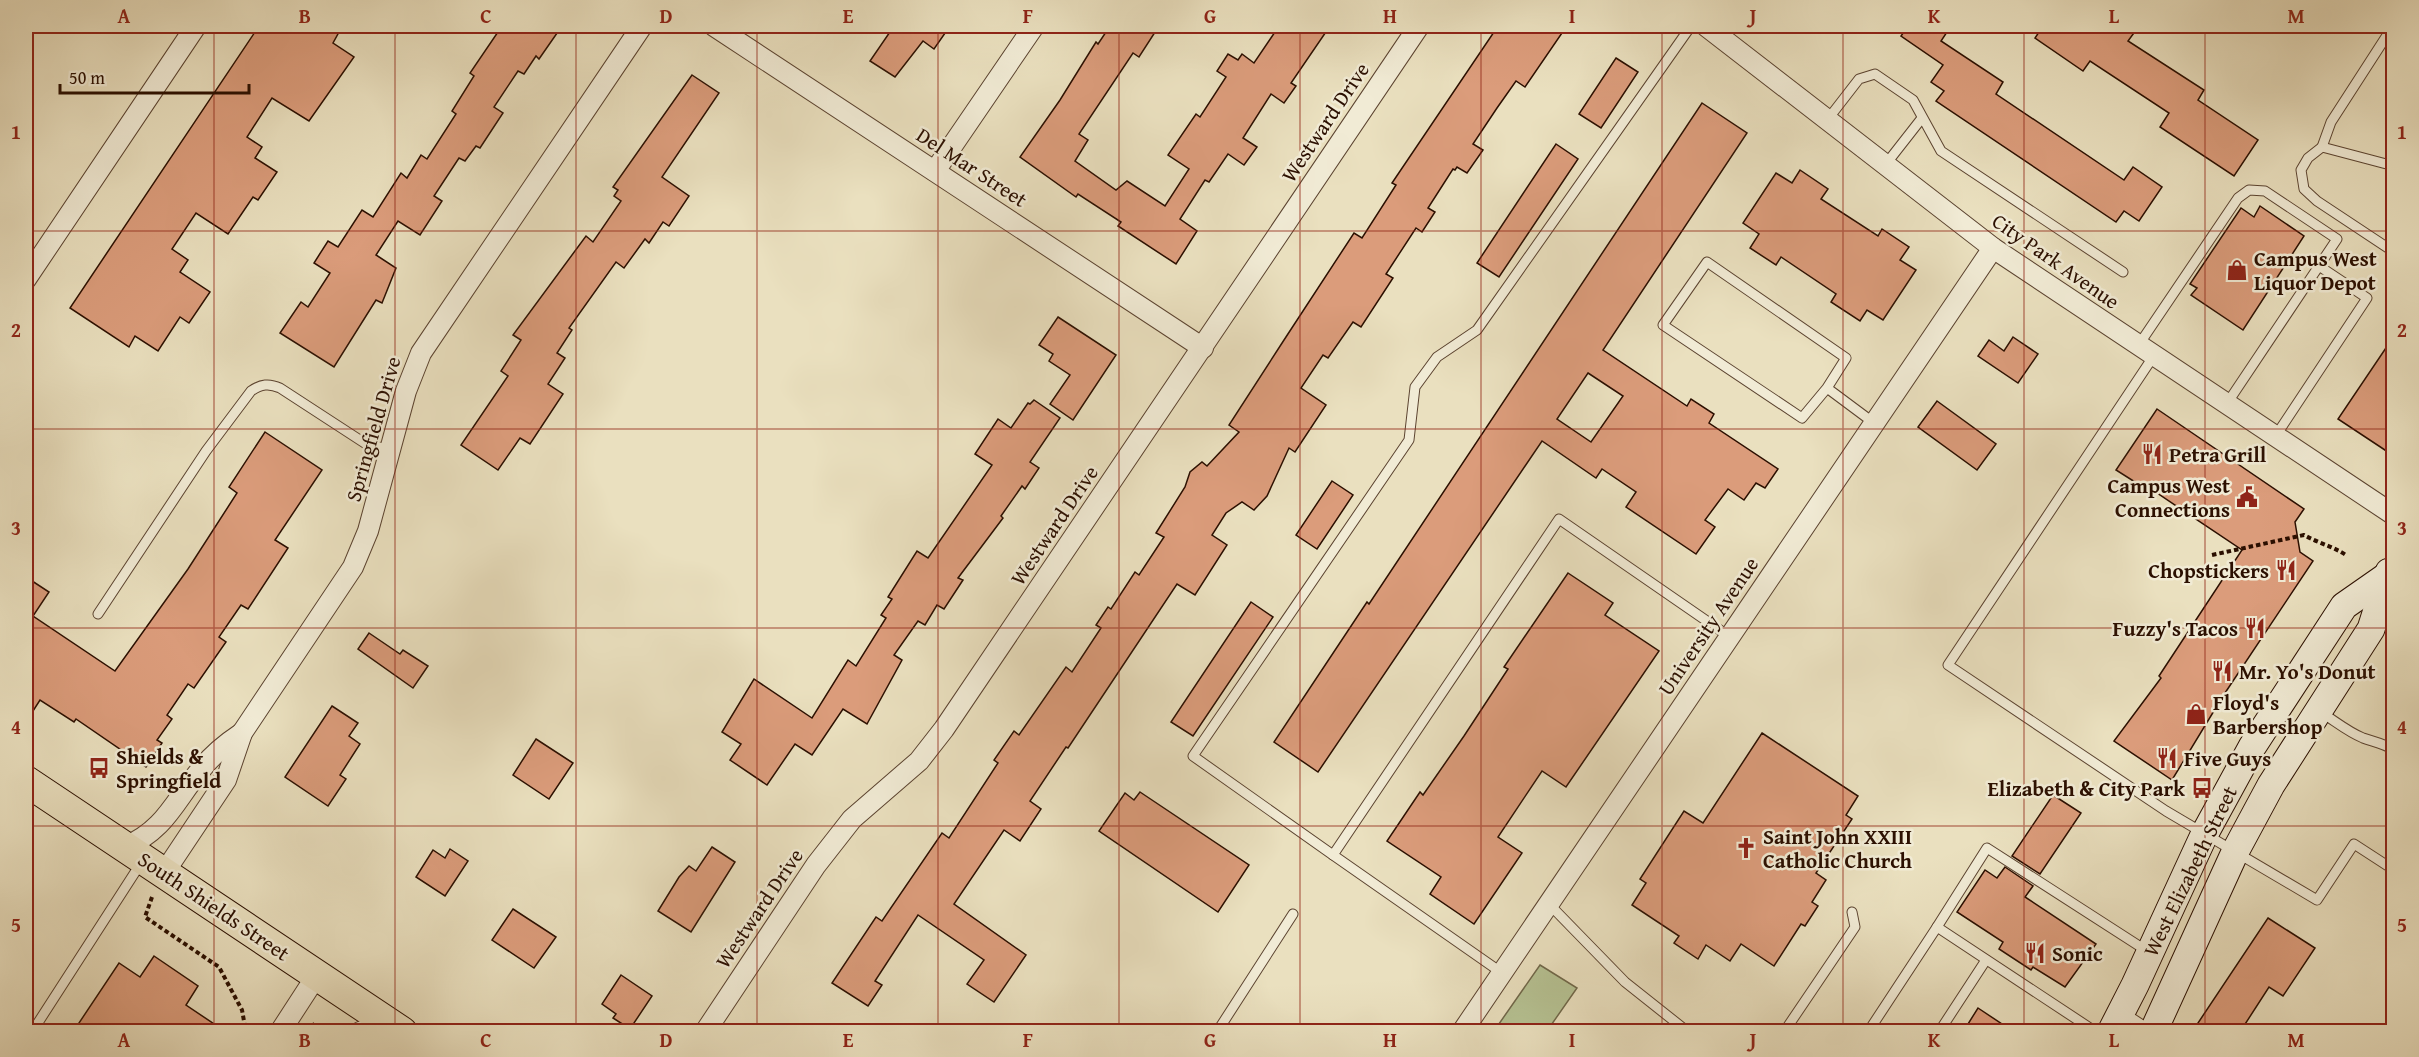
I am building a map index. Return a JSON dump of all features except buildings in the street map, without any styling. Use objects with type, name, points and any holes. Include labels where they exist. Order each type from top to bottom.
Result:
[{"type":"main road","name":"West Elizabeth Street","points":[[2116,1022],[2205,833],[2252,747],[2344,606],[2390,571]]},
{"type":"main road","name":"West Elizabeth Street","points":[[2152,1032],[2236,850],[2271,785],[2371,629],[2390,571]]},
{"type":"main road","name":"South Shields Street","points":[[26,781],[317,975],[383,1028]]},
{"type":"street","points":[[26,279],[196,26]]},
{"type":"street","name":"Springfield Drive","points":[[144,860],[226,780],[242,733],[353,567],[368,531],[392,450],[406,391],[421,353],[642,26]]},
{"type":"street","name":"Del Mar Street","points":[[714,26],[1203,348]]},
{"type":"street","points":[[935,171],[1034,26]]},
{"type":"street","name":"Westward Drive","points":[[705,1032],[816,865],[852,819],[919,761],[944,729],[1419,26]]},
{"type":"street","name":"City Park Avenue","points":[[1706,26],[1993,248],[2394,515]]},
{"type":"street","name":"University Avenue","points":[[1462,1032],[1993,248]]},
{"type":"street","name":"Springfield Drive","points":[[144,860],[152,833],[166,818],[202,767],[222,747],[242,733]]},
{"type":"street","points":[[280,1032],[317,975]]},
{"type":"lane","points":[[1502,973],[1193,756],[1409,440],[1415,387],[1437,357],[1477,330],[1691,26]]},
{"type":"lane","points":[[2393,26],[2331,122],[2322,147],[2308,158],[2301,170],[2304,189],[2317,201],[2394,252]]},
{"type":"lane","points":[[1828,119],[1859,79],[1875,74],[1913,100],[1941,152],[2123,272]]},
{"type":"lane","points":[[1886,164],[1922,118]]},
{"type":"lane","points":[[2322,147],[2394,166]]},
{"type":"lane","points":[[2226,405],[2337,239],[2265,190],[2254,189],[2243,192],[2146,352],[1948,665],[2166,811],[2236,850],[2317,900],[2354,844],[2394,870]]},
{"type":"lane","points":[[1707,262],[1846,358],[1827,388],[1802,418],[1663,325],[1707,262]]},
{"type":"lane","points":[[2275,437],[2367,298],[2319,266]]},
{"type":"lane","points":[[98,614],[206,451],[251,391],[258,386],[274,385],[300,398],[366,444],[392,450]]},
{"type":"lane","points":[[1827,388],[1874,423]]},
{"type":"lane","points":[[1333,855],[1559,519],[1730,637]]},
{"type":"lane","points":[[2319,710],[2346,729],[2363,738],[2381,742],[2394,750]]},
{"type":"lane","points":[[1869,1032],[1987,848],[2150,952]]},
{"type":"lane","points":[[32,1032],[144,860]]},
{"type":"lane","points":[[1549,904],[1625,982],[1688,1032]]},
{"type":"lane","points":[[1784,1032],[1855,927],[1852,912]]},
{"type":"lane","points":[[1217,1032],[1293,914]]},
{"type":"lane","points":[[1937,927],[2097,1032]]},
{"type":"lane","points":[[1939,1032],[1986,960]]},
{"type":"lane","points":[[2116,1022],[2152,1032]]},
{"type":"path","points":[[2212,555],[2304,535],[2322,546],[2331,545],[2346,555]]},
{"type":"path","points":[[145,917],[219,967],[239,1002],[246,1032]]},
{"type":"green space","points":[[1540,965],[1577,988],[1547,1031],[1494,1031]]},
{"type":"place","name":"Campus West Liquor Depot","points":[[2237,270]]},
{"type":"place","name":"Petra Grill","points":[[2152,454]]},
{"type":"place","name":"Campus West Connections","points":[[2247,497]]},
{"type":"place","name":"Chopstickers","points":[[2286,570]]},
{"type":"place","name":"Fuzzy's Tacos","points":[[2255,628]]},
{"type":"place","name":"Mr. Yo's Donut","points":[[2222,671]]},
{"type":"place","name":"Floyd's Barbershop","points":[[2196,714]]},
{"type":"place","name":"Five Guys","points":[[2167,758]]},
{"type":"place","name":"Shields & Springfield","points":[[99,768]]},
{"type":"place","name":"Elizabeth & City Park","points":[[2202,788]]},
{"type":"place","name":"Saint John XXIII Catholic Church","points":[[1746,848]]},
{"type":"place","name":"Sonic","points":[[2035,953]]}]
